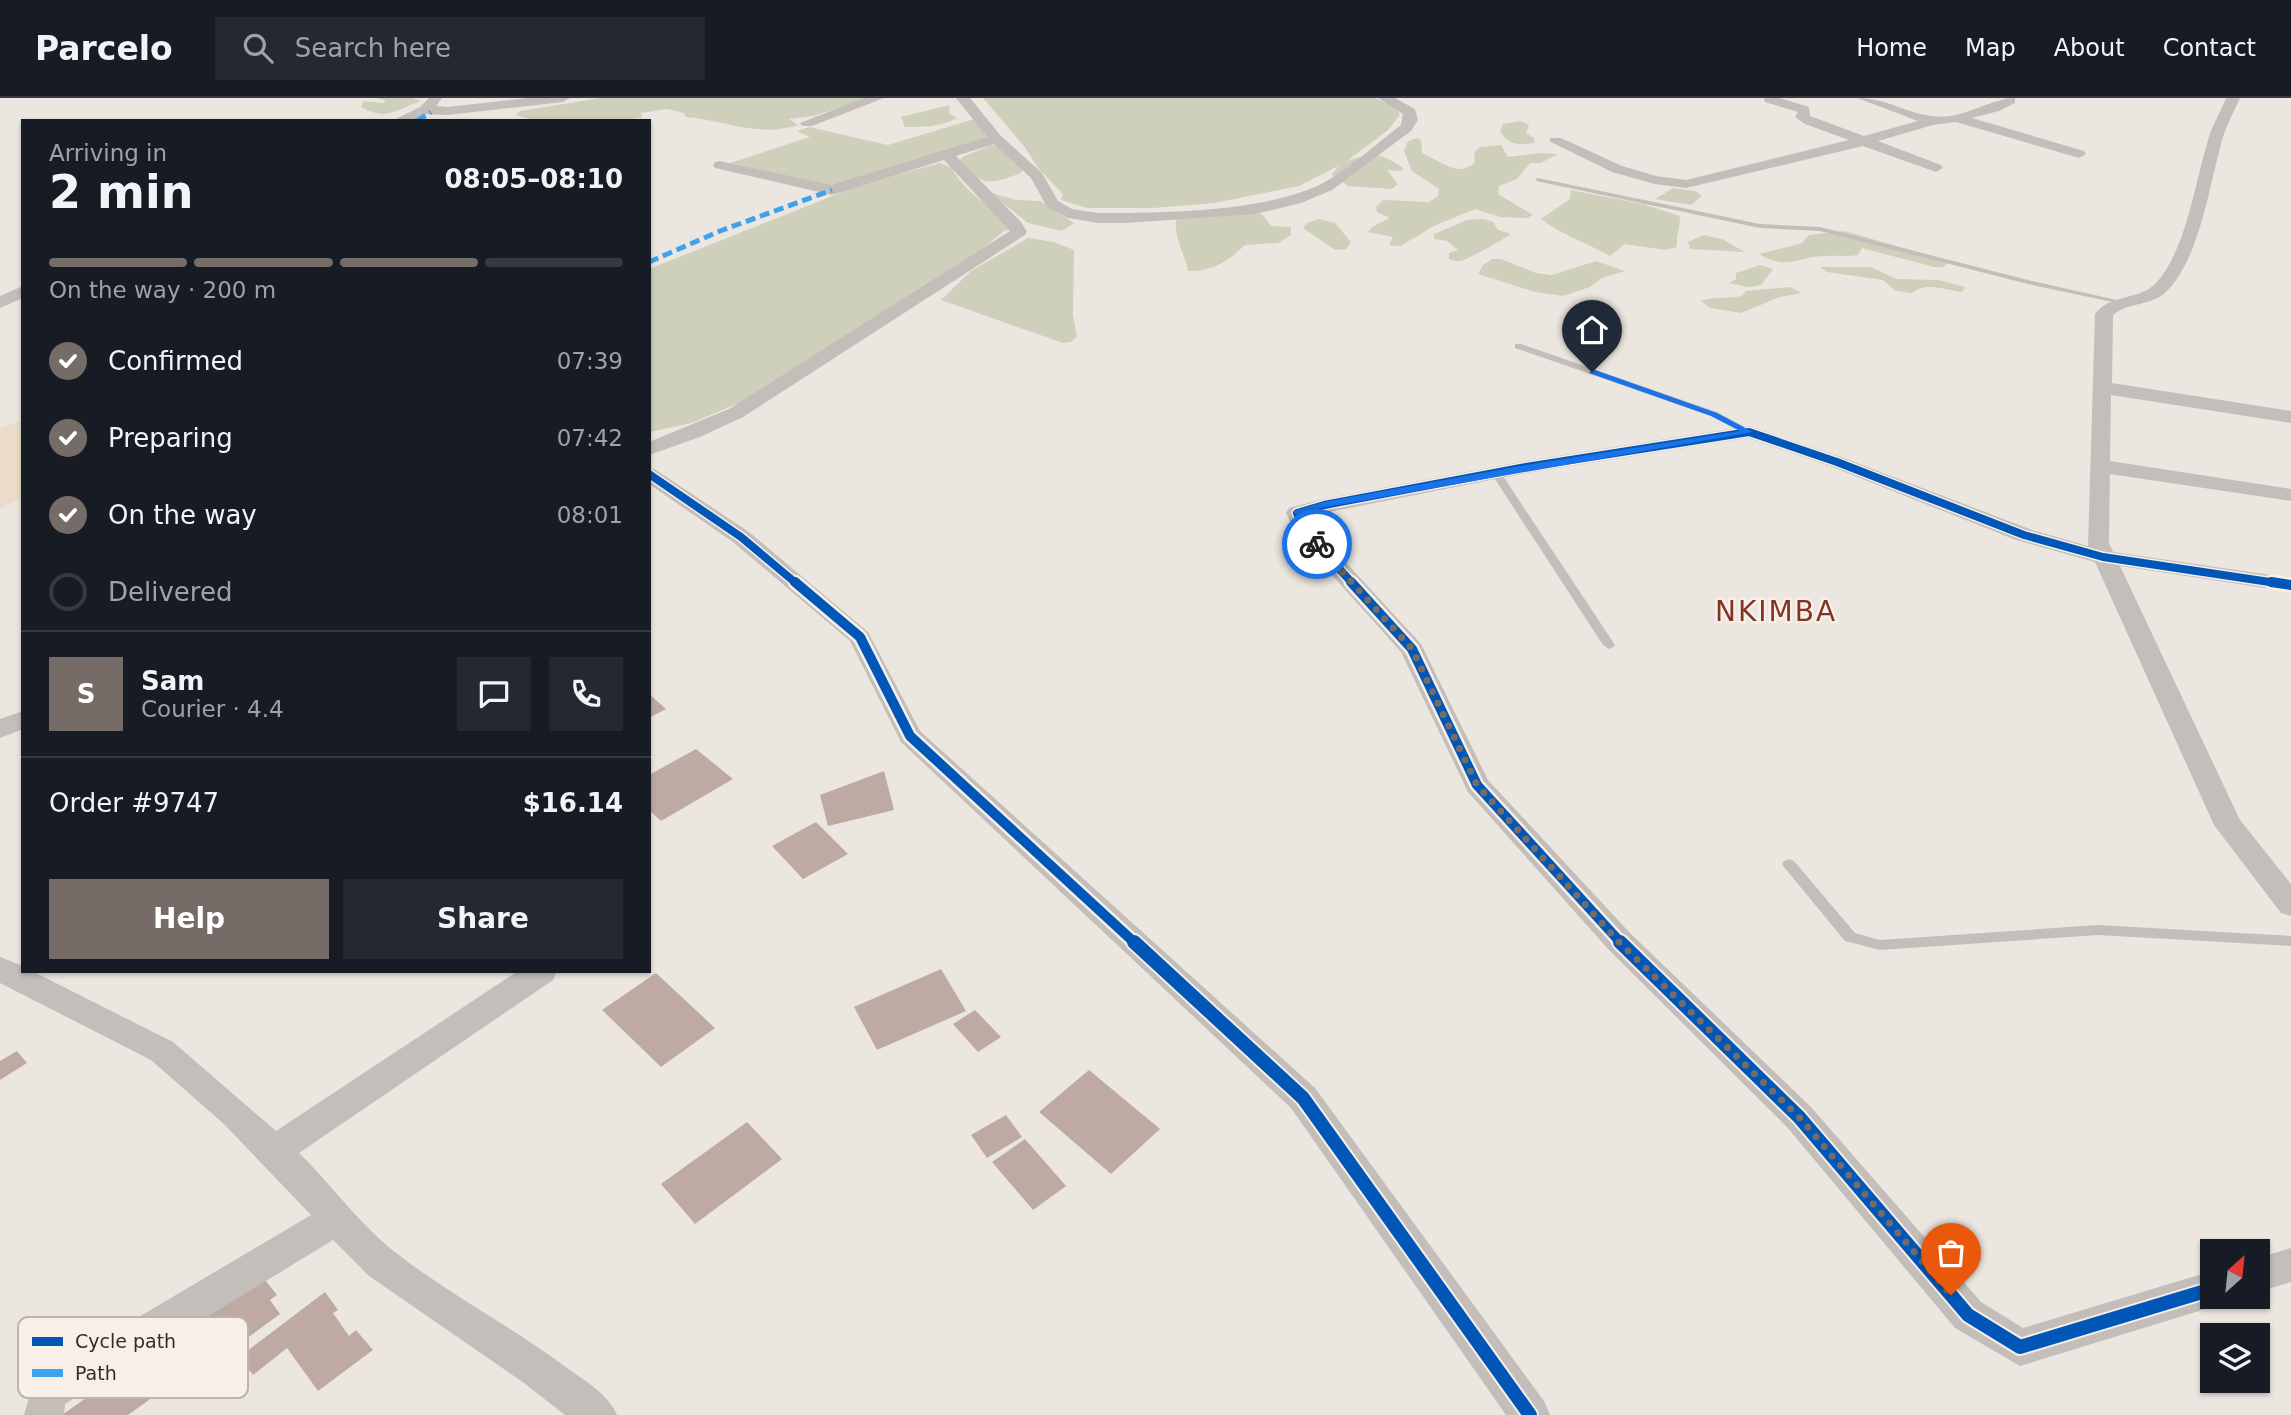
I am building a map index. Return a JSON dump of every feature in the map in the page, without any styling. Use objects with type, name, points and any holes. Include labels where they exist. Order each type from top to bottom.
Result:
[{"type":"street","points":[[404,119],[425,110],[437,98]]},
{"type":"street","points":[[425,110],[447,111],[563,98]]},
{"type":"street","points":[[807,123],[877,98]]},
{"type":"street","points":[[959,101],[1037,176],[1052,204],[1068,213],[1098,218],[1126,218],[1230,211],[1296,200],[1327,187],[1406,128],[1411,120],[1410,112],[1385,98]]},
{"type":"street","points":[[1864,98],[1932,121]]},
{"type":"street","points":[[1556,141],[1617,169],[1655,180],[1686,184],[1864,141],[1932,121],[1957,118],[2005,104],[2010,100],[2006,98]]},
{"type":"street","points":[[2233,98],[2217,135],[2207,177],[2179,255],[2168,278],[2159,290],[2143,299],[2110,307],[2105,314],[2102,334],[2104,387],[2098,543],[2228,825],[2285,892]]},
{"type":"street","points":[[1770,99],[1804,110],[1802,117],[1810,121],[1936,168]]},
{"type":"street","points":[[1957,118],[2079,154]]},
{"type":"street","points":[[719,165],[832,190],[996,139]]},
{"type":"street","points":[[651,448],[736,413],[1019,232],[947,155]]},
{"type":"street","points":[[0,303],[21,292]]},
{"type":"street","points":[[2104,387],[2291,417]]},
{"type":"street","points":[[2200,1293],[2020,1347],[1968,1315],[1799,1117],[1619,942],[1477,785],[1412,649],[1306,531],[1297,513],[1324,505],[1496,473],[1749,432],[1837,462],[2024,536],[2103,557],[2291,585]]},
{"type":"street","points":[[2101,466],[2291,495]]},
{"type":"street","points":[[651,475],[741,537],[860,637],[910,736],[1303,1098],[1530,1415]]},
{"type":"street","points":[[0,729],[21,720]]},
{"type":"street","points":[[0,969],[162,1051],[203,1084],[274,1151],[313,1190],[336,1219],[382,1264],[538,1370],[597,1415]]},
{"type":"street","points":[[274,1151],[539,973]]},
{"type":"street","points":[[174,1317],[336,1219]]},
{"type":"street","points":[[2270,1271],[2291,1265]]},
{"type":"lane","points":[[1538,180],[1760,226],[1820,229],[2032,283],[2122,302]]},
{"type":"lane","points":[[1518,346],[1714,414],[1749,432]]},
{"type":"lane","points":[[1496,473],[1609,645]]},
{"type":"lane","points":[[1789,864],[1850,937],[1880,945],[2098,930],[2291,941]]},
{"type":"green space","points":[[378,98],[413,98],[421,101],[385,114],[361,107],[364,101],[386,101]]},
{"type":"green space","points":[[601,98],[869,98],[814,116],[789,119],[798,125],[769,130],[686,117],[684,113],[667,109],[641,113],[642,117],[631,119],[530,119],[516,115],[520,111]]},
{"type":"green space","points":[[983,98],[1375,98],[1396,108],[1400,115],[1388,130],[1347,161],[1376,155],[1403,168],[1401,171],[1387,170],[1398,184],[1392,189],[1348,186],[1332,175],[1338,166],[1299,186],[1214,203],[1153,208],[1087,208],[1061,200],[1063,194],[1039,169],[1024,146]]},
{"type":"green space","points":[[950,105],[949,113],[957,118],[938,125],[905,127],[901,117]]},
{"type":"green space","points":[[971,120],[977,121],[988,139],[831,187],[730,163],[810,137],[797,131],[809,127],[888,145]]},
{"type":"green space","points":[[1521,121],[1529,125],[1526,133],[1534,138],[1535,143],[1515,143],[1500,131],[1503,124]]},
{"type":"green space","points":[[1417,138],[1421,140],[1422,153],[1462,169],[1475,162],[1474,153],[1480,147],[1501,145],[1508,157],[1558,154],[1541,163],[1530,163],[1517,179],[1499,186],[1498,194],[1533,215],[1527,218],[1500,217],[1475,209],[1436,225],[1400,246],[1389,245],[1393,237],[1368,232],[1390,218],[1377,212],[1376,207],[1383,200],[1429,202],[1438,196],[1439,189],[1412,171],[1404,151],[1408,141]]},
{"type":"green space","points":[[991,145],[999,146],[1023,170],[1009,178],[987,181],[974,176],[959,162],[962,157]]},
{"type":"green space","points":[[940,163],[952,168],[964,185],[1012,229],[1004,231],[981,250],[741,402],[692,423],[651,432],[651,268],[860,185]]},
{"type":"green space","points":[[1673,188],[1695,191],[1702,196],[1691,205],[1655,199]]},
{"type":"green space","points":[[1571,190],[1643,204],[1680,216],[1677,247],[1665,250],[1625,244],[1610,256],[1541,219],[1570,199]]},
{"type":"green space","points":[[989,192],[1016,200],[1040,201],[1074,223],[1062,231],[1028,223]]},
{"type":"green space","points":[[1262,214],[1271,226],[1291,227],[1291,235],[1278,243],[1245,245],[1220,264],[1188,271],[1178,239],[1176,219]]},
{"type":"green space","points":[[1319,219],[1335,223],[1351,242],[1346,249],[1335,250],[1303,228],[1307,223]]},
{"type":"green space","points":[[1484,219],[1493,222],[1498,230],[1511,234],[1459,261],[1449,259],[1449,253],[1458,250],[1447,241],[1434,239],[1434,234],[1467,220]]},
{"type":"green space","points":[[1844,231],[1949,261],[1944,267],[1934,267],[1862,248],[1858,255],[1814,257],[1792,262],[1778,262],[1759,254],[1802,243],[1809,235]]},
{"type":"green space","points":[[1704,235],[1722,239],[1745,252],[1690,249],[1688,242]]},
{"type":"green space","points":[[1028,238],[1054,242],[1074,250],[1073,315],[1077,337],[1071,342],[1063,343],[941,300],[971,271]]},
{"type":"green space","points":[[1492,259],[1501,259],[1536,273],[1552,275],[1596,261],[1625,271],[1602,278],[1590,287],[1563,296],[1535,292],[1478,274],[1483,265]]},
{"type":"green space","points":[[1760,265],[1773,269],[1761,285],[1749,287],[1729,283],[1736,279],[1736,273]]},
{"type":"green space","points":[[1820,267],[1871,267],[1896,279],[1939,280],[1965,287],[1962,292],[1929,287],[1917,289],[1912,293],[1896,291],[1883,280],[1827,272]]},
{"type":"green space","points":[[1790,287],[1802,293],[1780,297],[1741,313],[1710,308],[1701,301],[1742,296],[1746,291]]},
{"type":"sand","points":[[21,421],[21,497],[0,509],[0,428]]},
{"type":"building","points":[[651,696],[666,709],[651,717]]},
{"type":"building","points":[[696,749],[733,779],[661,821],[651,812],[651,774]]},
{"type":"building","points":[[884,771],[894,810],[828,826],[820,795]]},
{"type":"building","points":[[816,822],[848,854],[803,879],[772,846]]},
{"type":"building","points":[[941,969],[966,1011],[877,1050],[854,1007]]},
{"type":"building","points":[[656,973],[715,1028],[661,1067],[602,1010]]},
{"type":"building","points":[[975,1010],[1001,1037],[978,1052],[953,1024]]},
{"type":"building","points":[[17,1051],[27,1063],[0,1080],[0,1061]]},
{"type":"building","points":[[1089,1070],[1160,1129],[1111,1174],[1039,1112]]},
{"type":"building","points":[[1006,1115],[1022,1137],[987,1158],[971,1135]]},
{"type":"building","points":[[747,1122],[782,1159],[695,1224],[661,1184]]},
{"type":"building","points":[[1025,1139],[1066,1186],[1033,1210],[992,1162]]},
{"type":"building","points":[[261,1275],[277,1295],[270,1300],[280,1314],[248,1338],[248,1317],[203,1317]]},
{"type":"building","points":[[325,1292],[338,1310],[333,1313],[349,1336],[356,1330],[373,1350],[318,1391],[287,1348],[253,1375],[248,1369],[248,1350]]},
{"type":"building","points":[[86,1398],[152,1398],[128,1415],[62,1415]]},
{"type":"marked path","points":[[420,119],[431,112]]},
{"type":"marked path","points":[[651,261],[720,231],[832,190]]},
{"type":"cycle path","points":[[2200,1293],[2020,1347],[1968,1315],[1799,1117],[1619,941],[1477,785],[1412,649],[1306,532],[1297,513],[1324,505],[1526,467],[1749,432],[1837,462],[2024,535],[2103,557],[2291,585]]},
{"type":"cycle path","points":[[651,475],[741,537],[860,637],[910,736],[1303,1098],[1530,1415]]},
{"type":"way so far","points":[[1317,544],[1412,649],[1477,785],[1619,942],[1799,1117],[1951,1295]]},
{"type":"district","name":"NKIMBA","points":[[1776,611]]},
{"type":"route","points":[[1317,544],[1306,531],[1297,513],[1324,505],[1526,467],[1749,432],[1714,414],[1592,372]]}]
